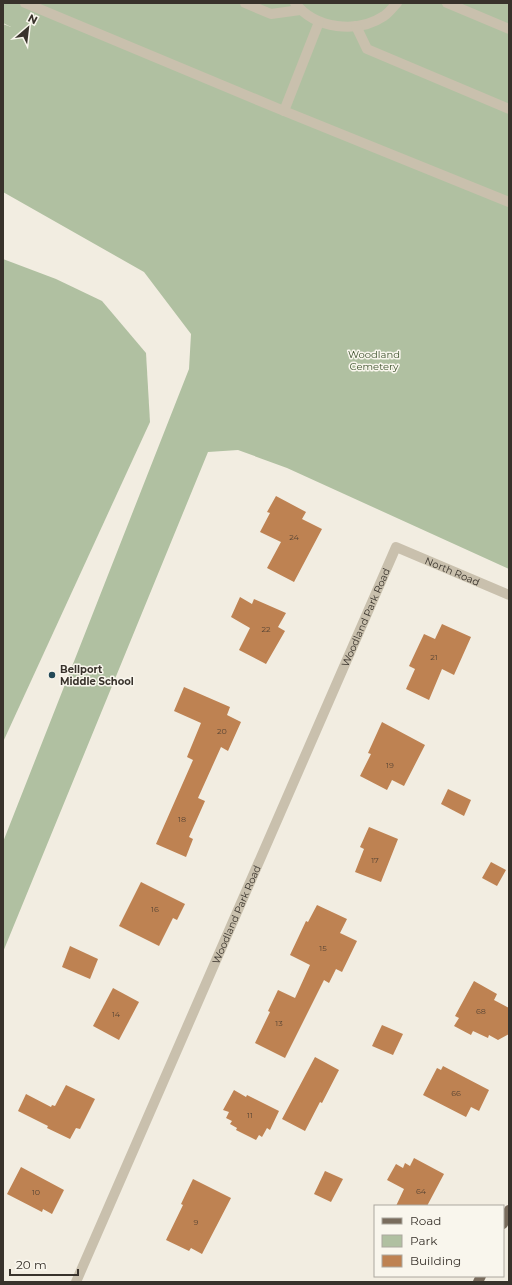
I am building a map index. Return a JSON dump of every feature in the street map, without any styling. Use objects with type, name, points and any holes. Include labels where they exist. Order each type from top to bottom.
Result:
[{"type":"main road","points":[[504,1222],[509,1210]]},
{"type":"street","points":[[25,3],[284,111],[509,202]]},
{"type":"street","points":[[245,3],[271,14],[297,6],[319,22],[341,27],[364,25],[384,16],[397,3]]},
{"type":"street","points":[[447,3],[509,29]]},
{"type":"street","points":[[284,111],[319,22]]},
{"type":"street","points":[[356,26],[367,49],[509,109]]},
{"type":"street","name":"North Road","points":[[396,547],[509,595]]},
{"type":"street","name":"Woodland Park Road","points":[[76,1282],[396,547]]},
{"type":"green space","name":"Woodland Cemetery","points":[[3,3],[509,3],[509,569],[287,468],[238,450],[208,452],[3,952],[3,842],[189,369],[191,334],[144,272],[3,192],[3,24],[11,27],[3,23]]},
{"type":"green space","points":[[3,259],[56,279],[102,301],[146,353],[150,422],[3,742]]},
{"type":"building","points":[[276,496],[306,512],[302,519],[322,529],[294,582],[267,568],[281,542],[260,532],[270,513],[267,512]]},
{"type":"building","points":[[240,597],[252,604],[254,599],[286,613],[278,627],[285,631],[266,664],[239,650],[250,628],[231,617]]},
{"type":"building","points":[[442,624],[471,637],[454,675],[442,669],[429,700],[406,689],[415,669],[409,666],[424,634],[435,639]]},
{"type":"building","points":[[184,687],[230,707],[227,715],[241,722],[228,751],[221,747],[198,798],[205,801],[189,837],[193,839],[186,857],[156,844],[193,760],[187,757],[201,723],[174,711]]},
{"type":"building","points":[[382,722],[425,745],[404,786],[392,780],[387,790],[360,776],[371,754],[368,753]]},
{"type":"building","points":[[448,789],[471,800],[464,816],[441,804]]},
{"type":"building","points":[[369,827],[398,839],[381,882],[355,872],[364,849],[360,847]]},
{"type":"building","points":[[491,862],[506,870],[497,886],[482,878]]},
{"type":"building","points":[[141,882],[185,904],[177,920],[173,918],[159,946],[119,926]]},
{"type":"building","points":[[317,905],[347,919],[340,933],[357,941],[342,972],[336,969],[329,983],[324,980],[285,1058],[255,1043],[270,1012],[268,1011],[278,990],[295,998],[310,965],[290,955],[306,921],[308,922]]},
{"type":"building","points":[[70,946],[98,959],[90,979],[62,967]]},
{"type":"building","points":[[474,981],[497,994],[494,1000],[509,1008],[509,1034],[498,1040],[489,1035],[488,1038],[473,1031],[471,1035],[454,1026],[459,1018],[455,1016]]},
{"type":"building","points":[[113,988],[139,1002],[119,1040],[93,1026]]},
{"type":"building","points":[[382,1025],[403,1034],[393,1055],[372,1046]]},
{"type":"building","points":[[315,1057],[339,1070],[322,1103],[320,1102],[305,1131],[282,1119]]},
{"type":"building","points":[[443,1066],[489,1090],[479,1111],[471,1107],[466,1117],[423,1095],[437,1068],[441,1070]]},
{"type":"building","points":[[66,1085],[95,1099],[80,1129],[76,1128],[70,1139],[47,1128],[48,1126],[18,1111],[26,1094],[51,1107],[52,1105],[55,1106]]},
{"type":"building","points":[[234,1090],[246,1097],[247,1095],[279,1111],[270,1130],[267,1128],[262,1137],[259,1135],[256,1140],[236,1130],[237,1128],[230,1124],[232,1121],[226,1118],[229,1112],[223,1110]]},
{"type":"building","points":[[414,1158],[444,1174],[428,1205],[396,1205],[404,1189],[387,1180],[396,1164],[403,1168],[405,1163],[410,1166]]},
{"type":"building","points":[[21,1167],[64,1190],[52,1214],[43,1209],[42,1212],[7,1194]]},
{"type":"building","points":[[325,1171],[343,1179],[331,1202],[314,1194]]},
{"type":"building","points":[[193,1179],[231,1198],[202,1254],[191,1248],[189,1251],[166,1240],[183,1205],[181,1204]]},
{"type":"place","name":"Bellport Middle School","points":[[52,675]]}]
